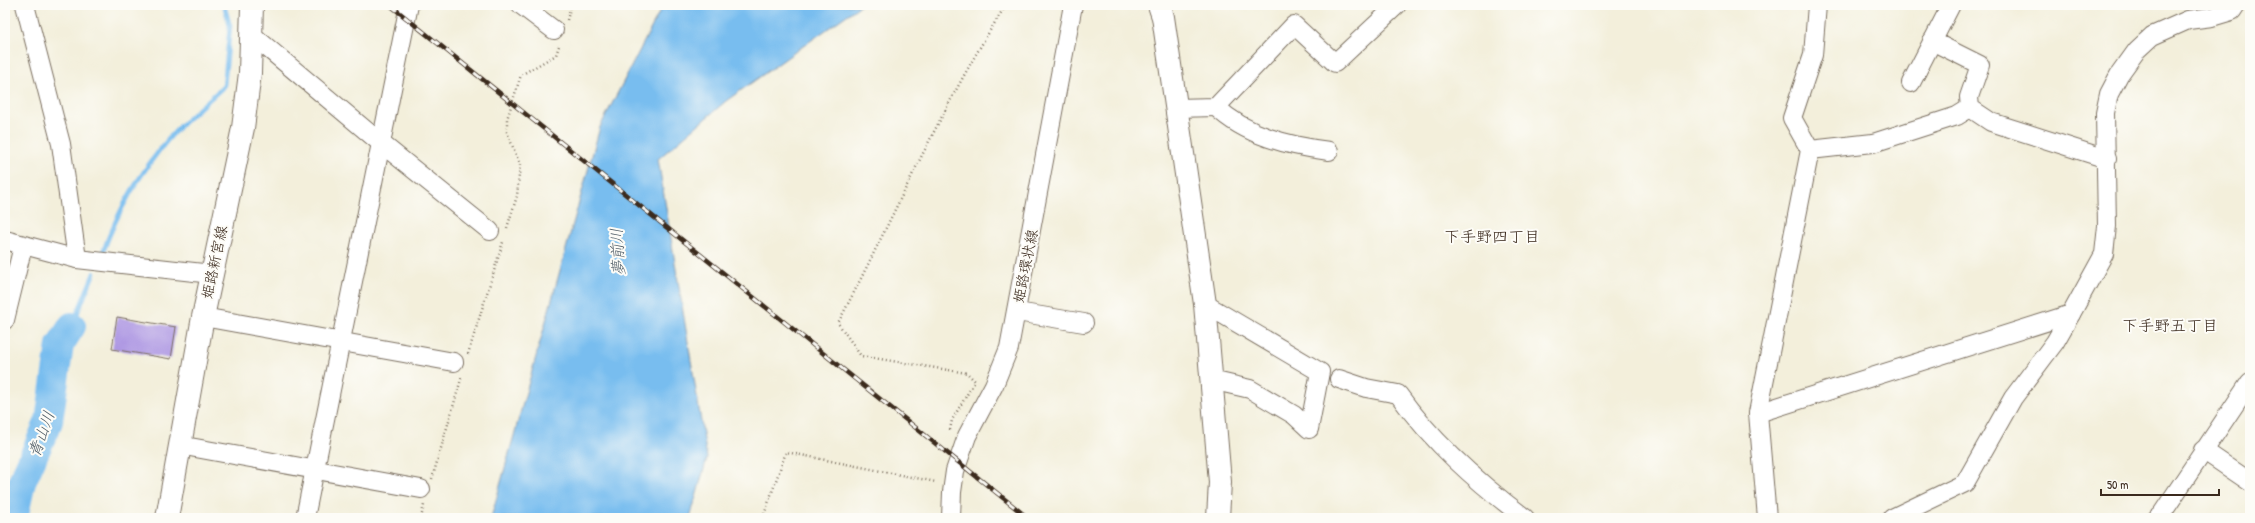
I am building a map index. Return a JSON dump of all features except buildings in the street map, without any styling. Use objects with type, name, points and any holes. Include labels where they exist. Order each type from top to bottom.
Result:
[{"type":"main road","name":"姫路新宮線","points":[[167,518],[203,316],[243,128],[250,73],[252,5]]},
{"type":"main road","points":[[1159,5],[1163,17],[1205,304],[1220,482],[1218,518]]},
{"type":"street","points":[[25,5],[61,144],[77,259]]},
{"type":"street","points":[[305,518],[409,5]]},
{"type":"street","points":[[521,5],[560,32]]},
{"type":"street","name":"姫路環状線","points":[[951,518],[952,492],[958,464],[967,436],[1000,370],[1008,348],[1073,5]]},
{"type":"street","points":[[1176,108],[1216,107],[1294,25],[1335,63],[1397,5]]},
{"type":"street","points":[[1767,518],[1758,413],[1810,150],[1792,118],[1813,55],[1817,5]]},
{"type":"street","points":[[1911,83],[1951,5]]},
{"type":"street","points":[[1901,516],[1965,483],[2014,398],[2055,342],[2104,254],[2107,226],[2105,113],[2109,94],[2119,75],[2137,50],[2152,36],[2188,20],[2212,17],[2232,11],[2236,5]]},
{"type":"street","points":[[251,34],[382,144],[490,231]]},
{"type":"street","points":[[1932,41],[1980,66],[1969,97],[1970,108]]},
{"type":"street","points":[[1216,107],[1228,119],[1263,135],[1294,147],[1329,151]]},
{"type":"street","points":[[1810,150],[1873,143],[1957,116],[1970,108]]},
{"type":"street","points":[[1970,108],[1991,122],[2107,159]]},
{"type":"street","points":[[5,240],[23,246],[77,259],[212,274]]},
{"type":"street","points":[[5,320],[23,246]]},
{"type":"street","points":[[1205,304],[1320,372],[1309,430],[1294,415],[1250,389],[1211,380]]},
{"type":"street","points":[[1016,312],[1084,323]]},
{"type":"street","points":[[1758,413],[2071,314]]},
{"type":"street","points":[[203,316],[462,363]]},
{"type":"street","points":[[1339,379],[1366,388],[1398,394],[1435,441],[1490,491],[1525,518]]},
{"type":"street","points":[[2157,518],[2161,515],[2203,450],[2250,382]]},
{"type":"street","points":[[179,445],[315,469],[426,492]]},
{"type":"street","points":[[2203,450],[2250,482]]},
{"type":"path","points":[[420,518],[462,363],[517,196],[520,165],[507,132],[507,119],[521,76],[556,55],[560,32],[571,5]]},
{"type":"path","points":[[949,434],[952,420],[976,381],[967,373],[861,356],[838,323],[877,250],[934,133],[988,32],[1006,5]]},
{"type":"path","points":[[763,518],[786,452],[935,483],[938,479]]},
{"type":"water","name":"夢前川","points":[[663,5],[861,5],[726,101],[658,159],[707,458],[690,518],[491,518],[600,127]]},
{"type":"waterway","points":[[103,252],[123,206],[160,149],[190,116],[224,86],[230,26],[224,5]]},
{"type":"waterway","points":[[72,326],[94,273]]},
{"type":"waterway","name":"青山川","points":[[14,518],[22,482],[49,421],[60,345],[72,326]]},
{"type":"railway","points":[[390,5],[1028,518]]},
{"type":"district","name":"下手野四丁目","points":[[1492,236]]},
{"type":"district","name":"下手野五丁目","points":[[2170,325]]}]
